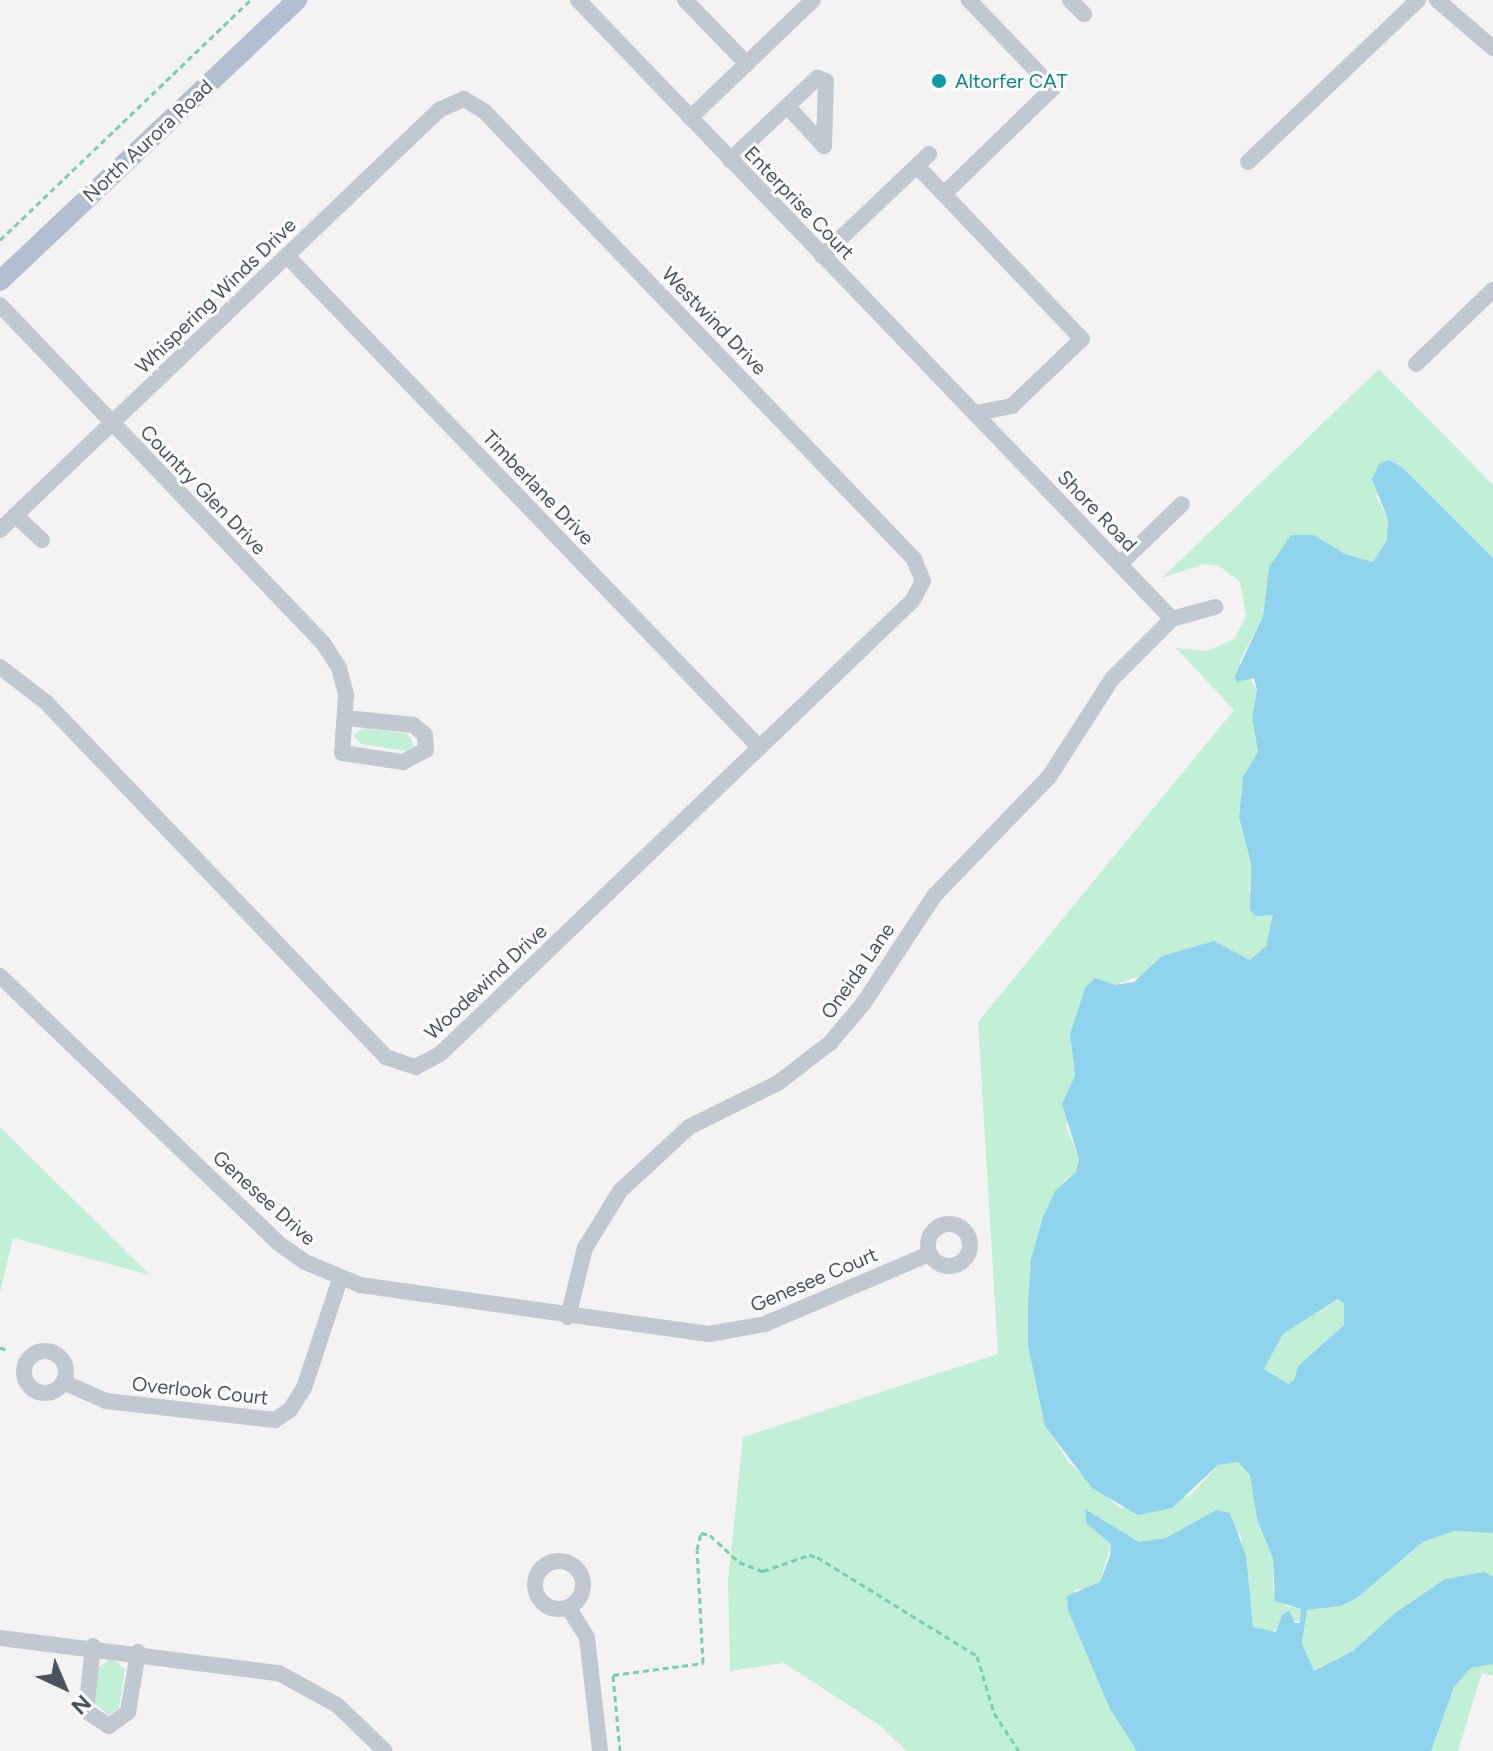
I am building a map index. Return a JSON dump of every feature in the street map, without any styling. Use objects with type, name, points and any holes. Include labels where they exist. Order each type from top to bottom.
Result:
[{"type":"main road","name":"North Aurora Road","points":[[0,281],[297,0]]},
{"type":"street","name":"Enterprise Court","points":[[578,0],[992,432]]},
{"type":"street","points":[[685,0],[747,64]]},
{"type":"street","points":[[690,118],[813,0]]},
{"type":"street","points":[[944,194],[1053,88],[969,0]]},
{"type":"street","points":[[1070,0],[1084,14]]},
{"type":"street","points":[[1248,162],[1418,0]]},
{"type":"street","points":[[1437,0],[1493,48]]},
{"type":"street","name":"Whispering Winds Drive","points":[[0,530],[445,104],[464,99]]},
{"type":"street","name":"Westwind Drive","points":[[464,99],[484,111],[903,547],[921,567],[923,581]]},
{"type":"street","points":[[730,160],[788,107]]},
{"type":"street","points":[[822,256],[929,154]]},
{"type":"street","points":[[917,166],[1082,339],[1012,406],[975,413]]},
{"type":"street","name":"Timberlane Drive","points":[[287,256],[760,748]]},
{"type":"street","points":[[1416,364],[1493,290]]},
{"type":"street","name":"Country Glen Drive","points":[[0,305],[323,643],[339,668],[346,718],[342,753],[403,762],[426,750],[425,735],[413,725],[346,718]]},
{"type":"street","name":"Shore Road","points":[[992,432],[1172,619]]},
{"type":"street","points":[[1120,564],[1182,504]]},
{"type":"street","points":[[15,515],[42,540]]},
{"type":"street","name":"Woodewind Drive","points":[[0,667],[47,703],[375,1046],[403,1066],[416,1067],[440,1054],[760,748],[913,600],[923,581]]},
{"type":"street","points":[[1172,619],[1215,607]]},
{"type":"street","name":"Oneida Lane","points":[[568,1317],[585,1248],[620,1191],[689,1127],[778,1083],[841,1032],[935,895],[1037,791],[1112,679],[1172,619]]},
{"type":"street","name":"Genesee Drive","points":[[0,976],[278,1243],[340,1279],[372,1288],[568,1317]]},
{"type":"street","name":"Genesee Court","points":[[568,1317],[677,1334],[739,1331],[929,1254]]},
{"type":"street","name":"Overlook Court","points":[[63,1382],[106,1401],[275,1420],[290,1410],[304,1388],[340,1279]]},
{"type":"street","points":[[568,1607],[587,1638],[600,1751]]},
{"type":"street","points":[[0,1638],[93,1646],[279,1673],[337,1705],[374,1748]]},
{"type":"street","points":[[93,1646],[86,1711],[109,1726],[128,1712],[138,1652]]},
{"type":"path","points":[[0,240],[250,0]]},
{"type":"path","points":[[0,1347],[8,1351]]},
{"type":"path","points":[[620,1751],[613,1675],[703,1663],[697,1550],[701,1533],[710,1535],[739,1562],[763,1571],[809,1555],[817,1557],[977,1656],[994,1713],[1019,1751]]},
{"type":"green space","points":[[1379,369],[1493,485],[1493,558],[1403,468],[1376,496],[1388,519],[1387,540],[1373,562],[1345,554],[1314,535],[1291,535],[1269,567],[1263,616],[1239,663],[1257,690],[1252,717],[1258,752],[1243,777],[1239,817],[1251,863],[1249,893],[1265,914],[1273,915],[1266,946],[1250,960],[1214,941],[1162,956],[1149,973],[1115,985],[1070,1034],[1075,1076],[1066,1126],[1079,1159],[1076,1172],[1063,1182],[1031,1259],[1028,1304],[1028,1346],[1045,1425],[1069,1463],[1120,1508],[1190,1496],[1218,1465],[1238,1462],[1250,1475],[1257,1519],[1273,1559],[1273,1589],[1286,1606],[1302,1609],[1301,1622],[1292,1620],[1268,1634],[1253,1627],[1241,1536],[1216,1510],[1166,1538],[1139,1542],[1085,1509],[1086,1523],[1111,1544],[1100,1582],[1091,1589],[1075,1589],[1077,1629],[1110,1709],[1137,1751],[907,1751],[879,1725],[784,1663],[730,1671],[728,1581],[743,1437],[998,1354],[978,1022],[1234,710],[1176,648],[1207,651],[1234,639],[1246,616],[1240,582],[1219,566],[1204,564],[1162,578]]},
{"type":"green space","points":[[363,728],[408,734],[414,746],[407,751],[361,744],[353,735]]},
{"type":"green space","points":[[0,1127],[150,1275],[13,1238],[0,1293]]},
{"type":"green space","points":[[1339,1299],[1344,1303],[1344,1325],[1298,1366],[1294,1380],[1288,1384],[1264,1369],[1283,1334]]},
{"type":"green space","points":[[1454,1531],[1493,1533],[1493,1576],[1484,1572],[1445,1579],[1395,1613],[1353,1651],[1314,1671],[1310,1668],[1302,1645],[1307,1610],[1341,1606],[1358,1597],[1424,1542]]},
{"type":"green space","points":[[111,1658],[125,1669],[119,1708],[108,1715],[94,1703],[98,1668]]},
{"type":"green space","points":[[1493,1664],[1493,1676],[1482,1673],[1458,1751],[1431,1751],[1454,1687],[1471,1668]]},
{"type":"water","points":[[1389,460],[1403,468],[1493,558],[1493,1533],[1454,1531],[1423,1542],[1358,1597],[1341,1606],[1307,1610],[1302,1644],[1314,1671],[1353,1651],[1395,1613],[1445,1579],[1484,1572],[1493,1576],[1493,1664],[1471,1668],[1454,1687],[1431,1751],[1137,1751],[1110,1709],[1068,1610],[1067,1596],[1100,1582],[1110,1556],[1111,1544],[1086,1523],[1085,1509],[1139,1542],[1166,1538],[1216,1510],[1230,1513],[1246,1556],[1253,1627],[1276,1632],[1282,1615],[1289,1611],[1295,1623],[1300,1623],[1301,1609],[1275,1601],[1273,1559],[1257,1519],[1250,1475],[1238,1462],[1218,1465],[1172,1508],[1138,1515],[1092,1488],[1045,1426],[1028,1346],[1028,1304],[1031,1259],[1043,1217],[1055,1191],[1076,1172],[1079,1159],[1062,1104],[1075,1076],[1070,1034],[1085,988],[1095,978],[1115,985],[1134,982],[1162,956],[1214,941],[1250,960],[1266,946],[1273,915],[1256,916],[1250,910],[1251,863],[1239,817],[1243,777],[1258,752],[1252,717],[1257,690],[1254,678],[1236,682],[1235,676],[1263,616],[1269,567],[1291,535],[1314,535],[1345,554],[1373,562],[1387,540],[1388,519],[1372,479],[1379,464]],"holes":[[[1338,1299],[1344,1303],[1344,1325],[1298,1366],[1294,1380],[1288,1384],[1264,1369],[1283,1334]]]},
{"type":"place","name":"Altorfer CAT","points":[[939,81]]}]
